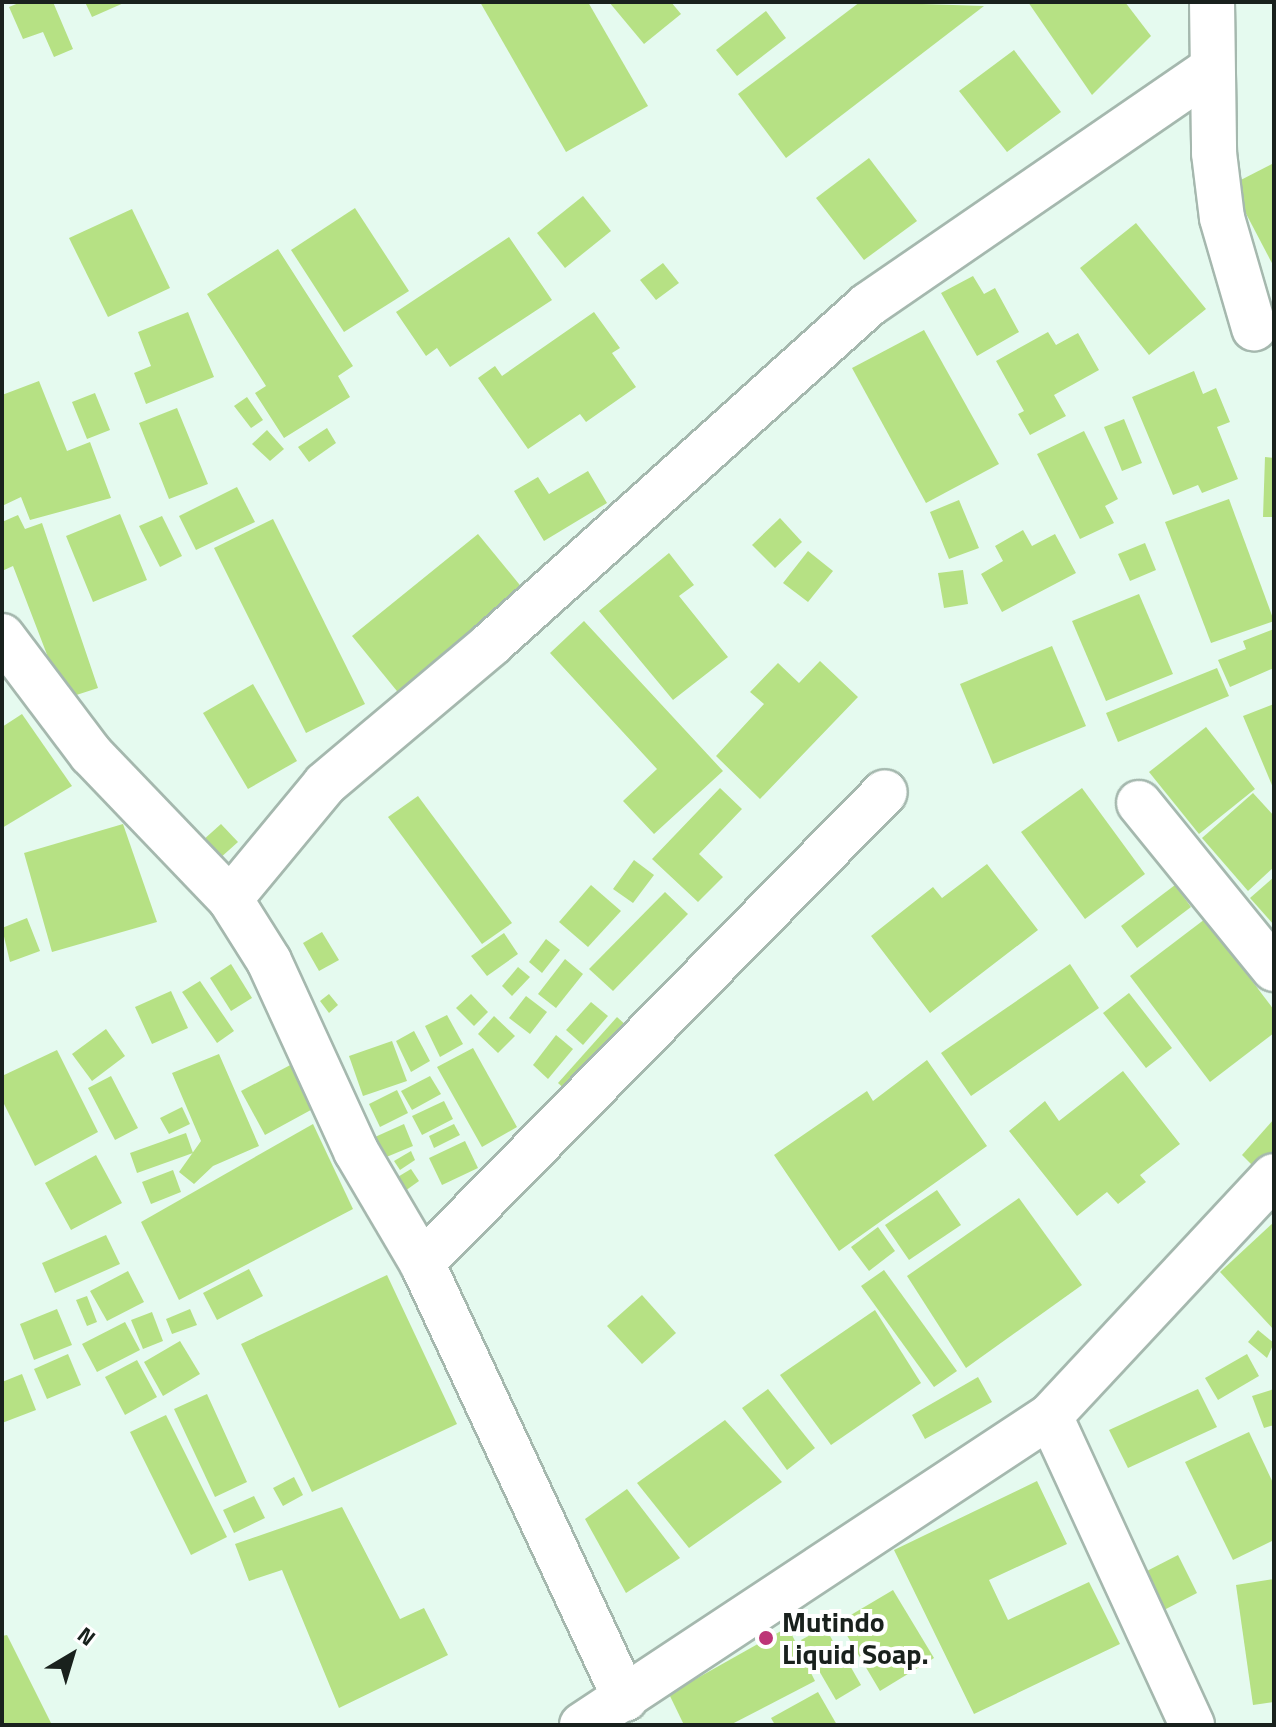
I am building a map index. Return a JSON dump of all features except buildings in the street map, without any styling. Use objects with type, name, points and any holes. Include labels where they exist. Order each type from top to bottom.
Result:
[{"type":"street","points":[[1212,2],[1211,69],[1222,218],[1254,328]]},
{"type":"street","points":[[230,899],[325,784],[491,644],[868,305],[1211,69]]},
{"type":"street","points":[[2,636],[91,754],[230,899],[269,961],[356,1151],[422,1263],[625,1699]]},
{"type":"street","points":[[422,1263],[885,792]]},
{"type":"street","points":[[1139,803],[1274,969]]},
{"type":"street","points":[[582,1725],[1050,1416],[1274,1176]]},
{"type":"street","points":[[1050,1416],[1192,1725]]},
{"type":"place","name":"Mutindo Liquid Soap.","points":[[766,1638]]}]
